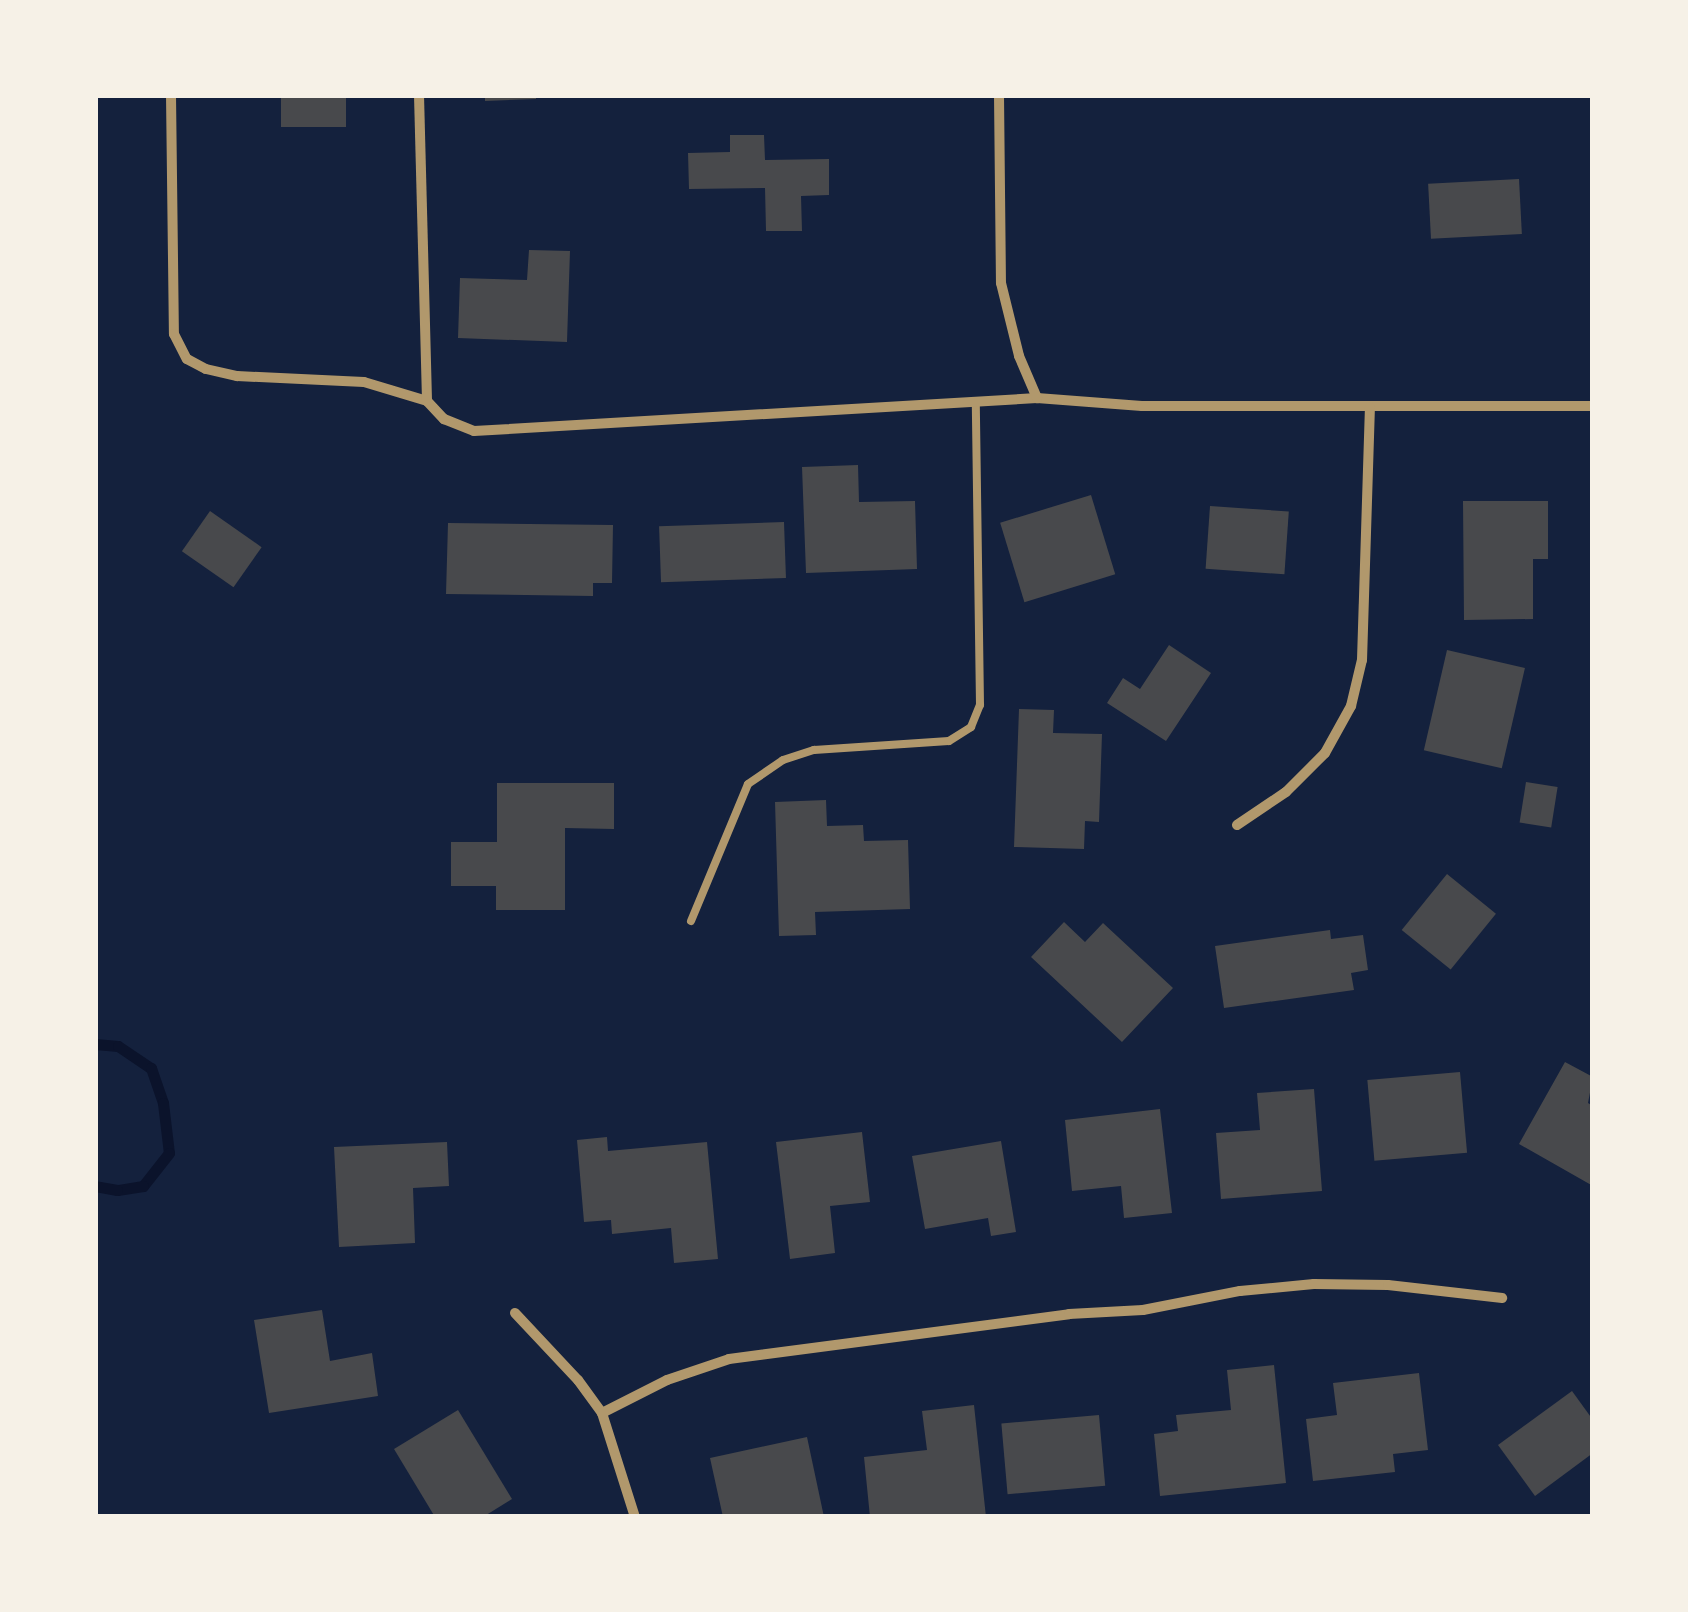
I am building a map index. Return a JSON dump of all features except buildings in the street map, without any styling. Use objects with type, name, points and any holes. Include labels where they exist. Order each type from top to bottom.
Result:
[{"type":"street","points":[[172,95],[174,334],[188,359],[206,370],[237,376],[364,382],[427,401],[444,419],[474,431],[1037,398],[1142,406],[1593,406]]},
{"type":"street","points":[[419,95],[427,401]]},
{"type":"street","points":[[1000,95],[1001,283],[1019,356],[1037,398]]},
{"type":"street","points":[[1236,824],[1286,792],[1325,753],[1351,706],[1362,660],[1370,407]]},
{"type":"street","points":[[602,1414],[667,1380],[728,1359],[1069,1314],[1143,1310],[1240,1291],[1314,1284],[1388,1285],[1502,1298]]},
{"type":"street","points":[[515,1314],[578,1380],[602,1414],[635,1517]]},
{"type":"lane","points":[[691,921],[748,784],[783,760],[814,750],[949,741],[971,727],[980,705],[976,400]]},
{"type":"waterway","points":[[95,1044],[118,1046],[151,1068],[163,1103],[169,1153],[143,1186],[117,1190],[95,1186]]}]
